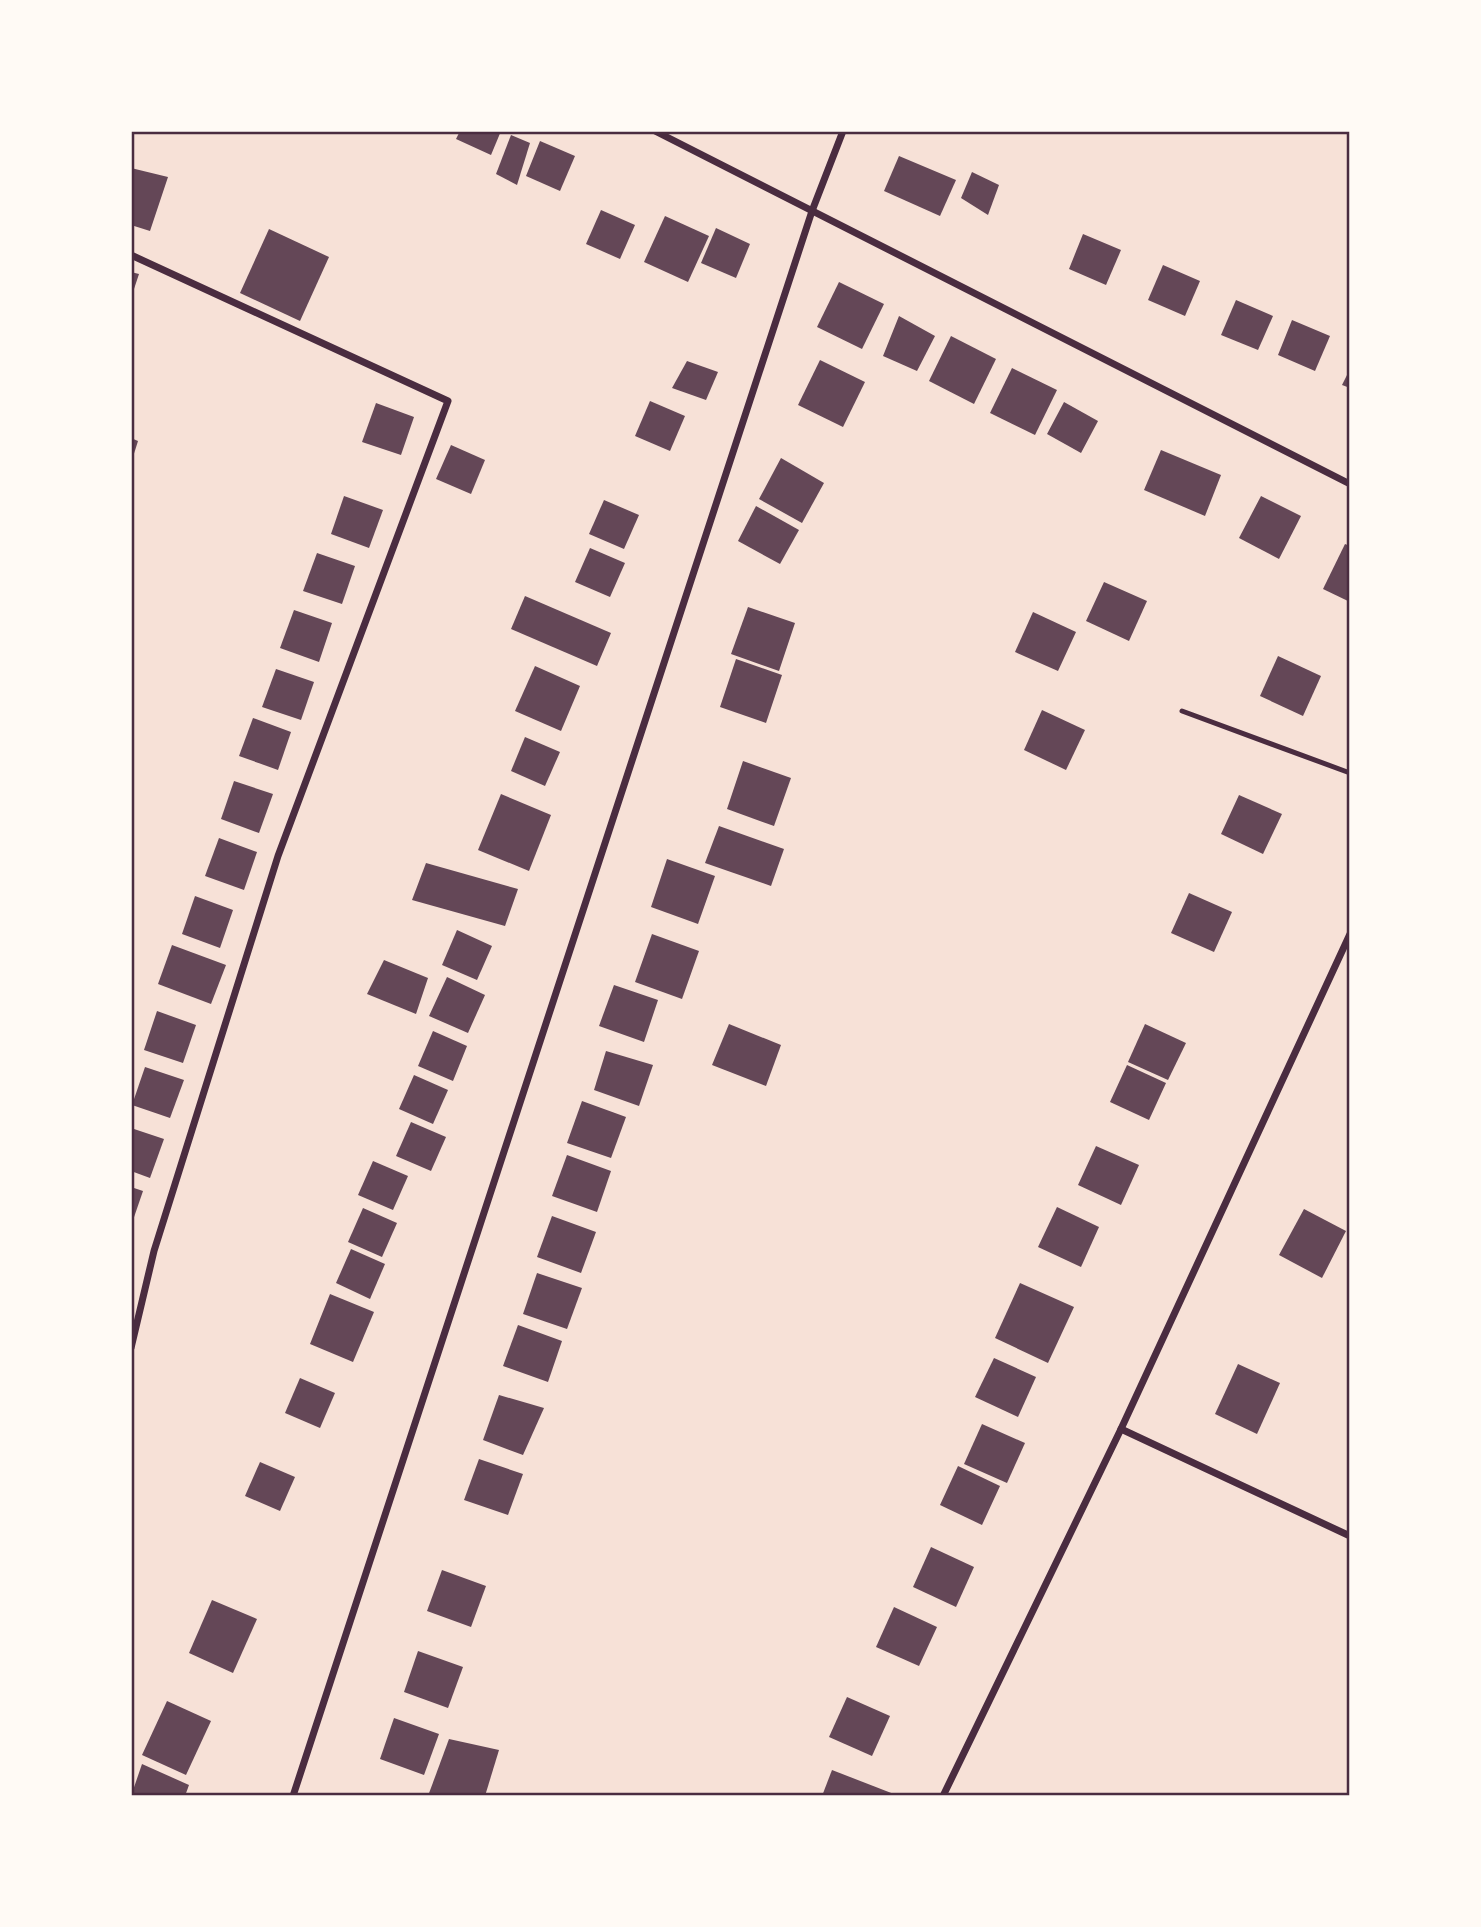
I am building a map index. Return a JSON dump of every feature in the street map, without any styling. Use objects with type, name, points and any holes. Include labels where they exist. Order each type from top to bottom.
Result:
[{"type":"street","points":[[655,131],[1350,484]]},
{"type":"street","points":[[293,1796],[812,211],[843,131]]},
{"type":"street","points":[[131,255],[448,401],[278,856],[154,1251],[131,1348]]},
{"type":"street","points":[[943,1796],[1121,1429],[1350,934]]},
{"type":"street","points":[[1121,1429],[1350,1536]]},
{"type":"lane","points":[[1182,711],[1350,773]]},
{"type":"building","points":[[460,131],[501,131],[491,155],[456,139]]},
{"type":"building","points":[[511,135],[530,143],[517,185],[496,174]]},
{"type":"building","points":[[540,141],[575,156],[560,191],[526,176]]},
{"type":"building","points":[[899,156],[956,180],[940,216],[884,191]]},
{"type":"building","points":[[131,168],[168,177],[150,231],[131,225]]},
{"type":"building","points":[[972,172],[999,185],[988,215],[961,198]]},
{"type":"building","points":[[601,210],[635,225],[620,259],[586,244]]},
{"type":"building","points":[[665,216],[709,236],[688,282],[644,262]]},
{"type":"building","points":[[716,228],[750,244],[736,278],[701,263]]},
{"type":"building","points":[[269,229],[329,257],[300,321],[240,293]]},
{"type":"building","points":[[1083,234],[1121,250],[1106,285],[1069,269]]},
{"type":"building","points":[[1163,265],[1200,281],[1185,316],[1148,300]]},
{"type":"building","points":[[131,272],[139,274],[132,295],[131,295]]},
{"type":"building","points":[[839,282],[884,304],[862,349],[817,327]]},
{"type":"building","points":[[1236,300],[1273,316],[1258,350],[1221,335]]},
{"type":"building","points":[[899,316],[935,336],[917,371],[883,356]]},
{"type":"building","points":[[1292,320],[1330,336],[1315,371],[1278,355]]},
{"type":"building","points":[[951,336],[996,359],[974,404],[929,381]]},
{"type":"building","points":[[820,360],[865,382],[843,427],[798,405]]},
{"type":"building","points":[[687,361],[718,372],[706,400],[672,388]]},
{"type":"building","points":[[1012,368],[1057,390],[1035,435],[990,413]]},
{"type":"building","points":[[1350,369],[1350,388],[1342,385]]},
{"type":"building","points":[[650,401],[685,416],[670,451],[635,436]]},
{"type":"building","points":[[1064,402],[1098,421],[1081,453],[1047,434]]},
{"type":"building","points":[[376,403],[414,417],[401,455],[362,442]]},
{"type":"building","points":[[131,438],[138,441],[132,460],[131,460]]},
{"type":"building","points":[[451,445],[485,460],[471,494],[436,479]]},
{"type":"building","points":[[1161,450],[1221,475],[1205,516],[1144,490]]},
{"type":"building","points":[[781,458],[824,483],[802,523],[759,499]]},
{"type":"building","points":[[344,496],[383,510],[369,548],[331,534]]},
{"type":"building","points":[[1261,496],[1301,516],[1279,559],[1239,538]]},
{"type":"building","points":[[604,500],[639,515],[624,549],[589,534]]},
{"type":"building","points":[[756,506],[799,530],[780,564],[738,541]]},
{"type":"building","points":[[1345,544],[1350,546],[1350,602],[1323,589]]},
{"type":"building","points":[[590,548],[625,563],[610,597],[575,582]]},
{"type":"building","points":[[317,553],[355,566],[342,604],[303,591]]},
{"type":"building","points":[[1104,582],[1147,601],[1129,641],[1086,621]]},
{"type":"building","points":[[525,596],[611,633],[597,666],[511,629]]},
{"type":"building","points":[[748,607],[795,623],[779,671],[731,654]]},
{"type":"building","points":[[294,610],[332,623],[319,662],[280,648]]},
{"type":"building","points":[[1033,612],[1076,632],[1058,671],[1015,652]]},
{"type":"building","points":[[1278,656],[1321,676],[1303,716],[1260,696]]},
{"type":"building","points":[[736,659],[782,675],[766,723],[720,707]]},
{"type":"building","points":[[535,666],[580,686],[561,731],[515,711]]},
{"type":"building","points":[[276,669],[314,682],[301,720],[262,707]]},
{"type":"building","points":[[1042,710],[1085,730],[1066,770],[1024,750]]},
{"type":"building","points":[[253,718],[291,732],[278,770],[239,756]]},
{"type":"building","points":[[525,737],[560,752],[545,786],[511,771]]},
{"type":"building","points":[[743,761],[791,778],[774,826],[727,809]]},
{"type":"building","points":[[234,781],[273,794],[259,833],[221,819]]},
{"type":"building","points":[[501,794],[551,815],[529,871],[478,850]]},
{"type":"building","points":[[1239,795],[1282,814],[1263,854],[1221,834]]},
{"type":"building","points":[[719,826],[784,849],[771,886],[705,863]]},
{"type":"building","points":[[219,838],[257,852],[244,890],[205,876]]},
{"type":"building","points":[[667,859],[715,876],[698,924],[651,907]]},
{"type":"building","points":[[426,863],[518,889],[505,926],[412,900]]},
{"type":"building","points":[[1189,893],[1232,912],[1214,952],[1171,933]]},
{"type":"building","points":[[195,896],[233,910],[220,948],[182,934]]},
{"type":"building","points":[[457,930],[492,946],[477,980],[442,965]]},
{"type":"building","points":[[652,934],[699,951],[682,999],[635,982]]},
{"type":"building","points":[[172,945],[226,965],[211,1004],[158,984]]},
{"type":"building","points":[[384,960],[428,978],[416,1014],[367,994]]},
{"type":"building","points":[[447,977],[485,995],[468,1033],[429,1016]]},
{"type":"building","points":[[614,985],[658,1000],[644,1042],[599,1026]]},
{"type":"building","points":[[157,1011],[196,1025],[183,1063],[144,1050]]},
{"type":"building","points":[[729,1024],[781,1045],[766,1086],[712,1065]]},
{"type":"building","points":[[1145,1024],[1186,1043],[1168,1080],[1128,1062]]},
{"type":"building","points":[[433,1031],[467,1046],[453,1081],[418,1066]]},
{"type":"building","points":[[606,1051],[653,1065],[639,1106],[594,1090]]},
{"type":"building","points":[[1127,1065],[1166,1083],[1149,1120],[1110,1102]]},
{"type":"building","points":[[145,1067],[184,1080],[170,1118],[132,1105]]},
{"type":"building","points":[[414,1075],[448,1090],[433,1124],[399,1109]]},
{"type":"building","points":[[582,1101],[626,1117],[611,1158],[567,1143]]},
{"type":"building","points":[[411,1122],[446,1137],[431,1171],[396,1156]]},
{"type":"building","points":[[131,1128],[164,1139],[150,1178],[131,1171]]},
{"type":"building","points":[[1096,1146],[1139,1165],[1121,1205],[1078,1185]]},
{"type":"building","points":[[567,1155],[611,1171],[597,1212],[552,1196]]},
{"type":"building","points":[[373,1161],[408,1176],[393,1210],[358,1195]]},
{"type":"building","points":[[131,1187],[143,1191],[132,1223],[131,1223]]},
{"type":"building","points":[[1057,1207],[1099,1227],[1081,1267],[1038,1247]]},
{"type":"building","points":[[363,1208],[397,1223],[382,1257],[348,1242]]},
{"type":"building","points":[[1304,1209],[1346,1231],[1322,1278],[1279,1255]]},
{"type":"building","points":[[552,1216],[596,1232],[581,1273],[537,1257]]},
{"type":"building","points":[[351,1249],[385,1264],[370,1299],[336,1283]]},
{"type":"building","points":[[537,1273],[582,1288],[567,1329],[523,1314]]},
{"type":"building","points":[[1020,1283],[1074,1307],[1048,1363],[995,1338]]},
{"type":"building","points":[[330,1294],[374,1312],[353,1362],[310,1344]]},
{"type":"building","points":[[518,1325],[562,1341],[548,1382],[503,1366]]},
{"type":"building","points":[[994,1358],[1036,1377],[1018,1417],[975,1397]]},
{"type":"building","points":[[1238,1364],[1280,1383],[1257,1434],[1215,1414]]},
{"type":"building","points":[[300,1378],[335,1393],[320,1428],[285,1413]]},
{"type":"building","points":[[499,1395],[544,1408],[523,1455],[483,1440]]},
{"type":"building","points":[[982,1424],[1025,1443],[1007,1483],[964,1464]]},
{"type":"building","points":[[479,1459],[523,1474],[508,1515],[464,1500]]},
{"type":"building","points":[[260,1462],[295,1477],[280,1511],[245,1496]]},
{"type":"building","points":[[958,1466],[1000,1486],[982,1525],[940,1505]]},
{"type":"building","points":[[931,1547],[974,1567],[956,1607],[913,1587]]},
{"type":"building","points":[[442,1570],[486,1586],[471,1627],[427,1611]]},
{"type":"building","points":[[212,1600],[257,1619],[233,1673],[189,1653]]},
{"type":"building","points":[[894,1607],[937,1627],[919,1666],[876,1647]]},
{"type":"building","points":[[418,1651],[463,1667],[448,1708],[404,1692]]},
{"type":"building","points":[[847,1697],[890,1716],[872,1756],[829,1737]]},
{"type":"building","points":[[167,1701],[211,1721],[186,1775],[142,1755]]},
{"type":"building","points":[[394,1718],[439,1734],[424,1775],[380,1759]]},
{"type":"building","points":[[449,1739],[499,1750],[485,1796],[428,1796]]},
{"type":"building","points":[[142,1764],[189,1785],[185,1796],[131,1796]]},
{"type":"building","points":[[832,1770],[899,1796],[822,1796]]}]
